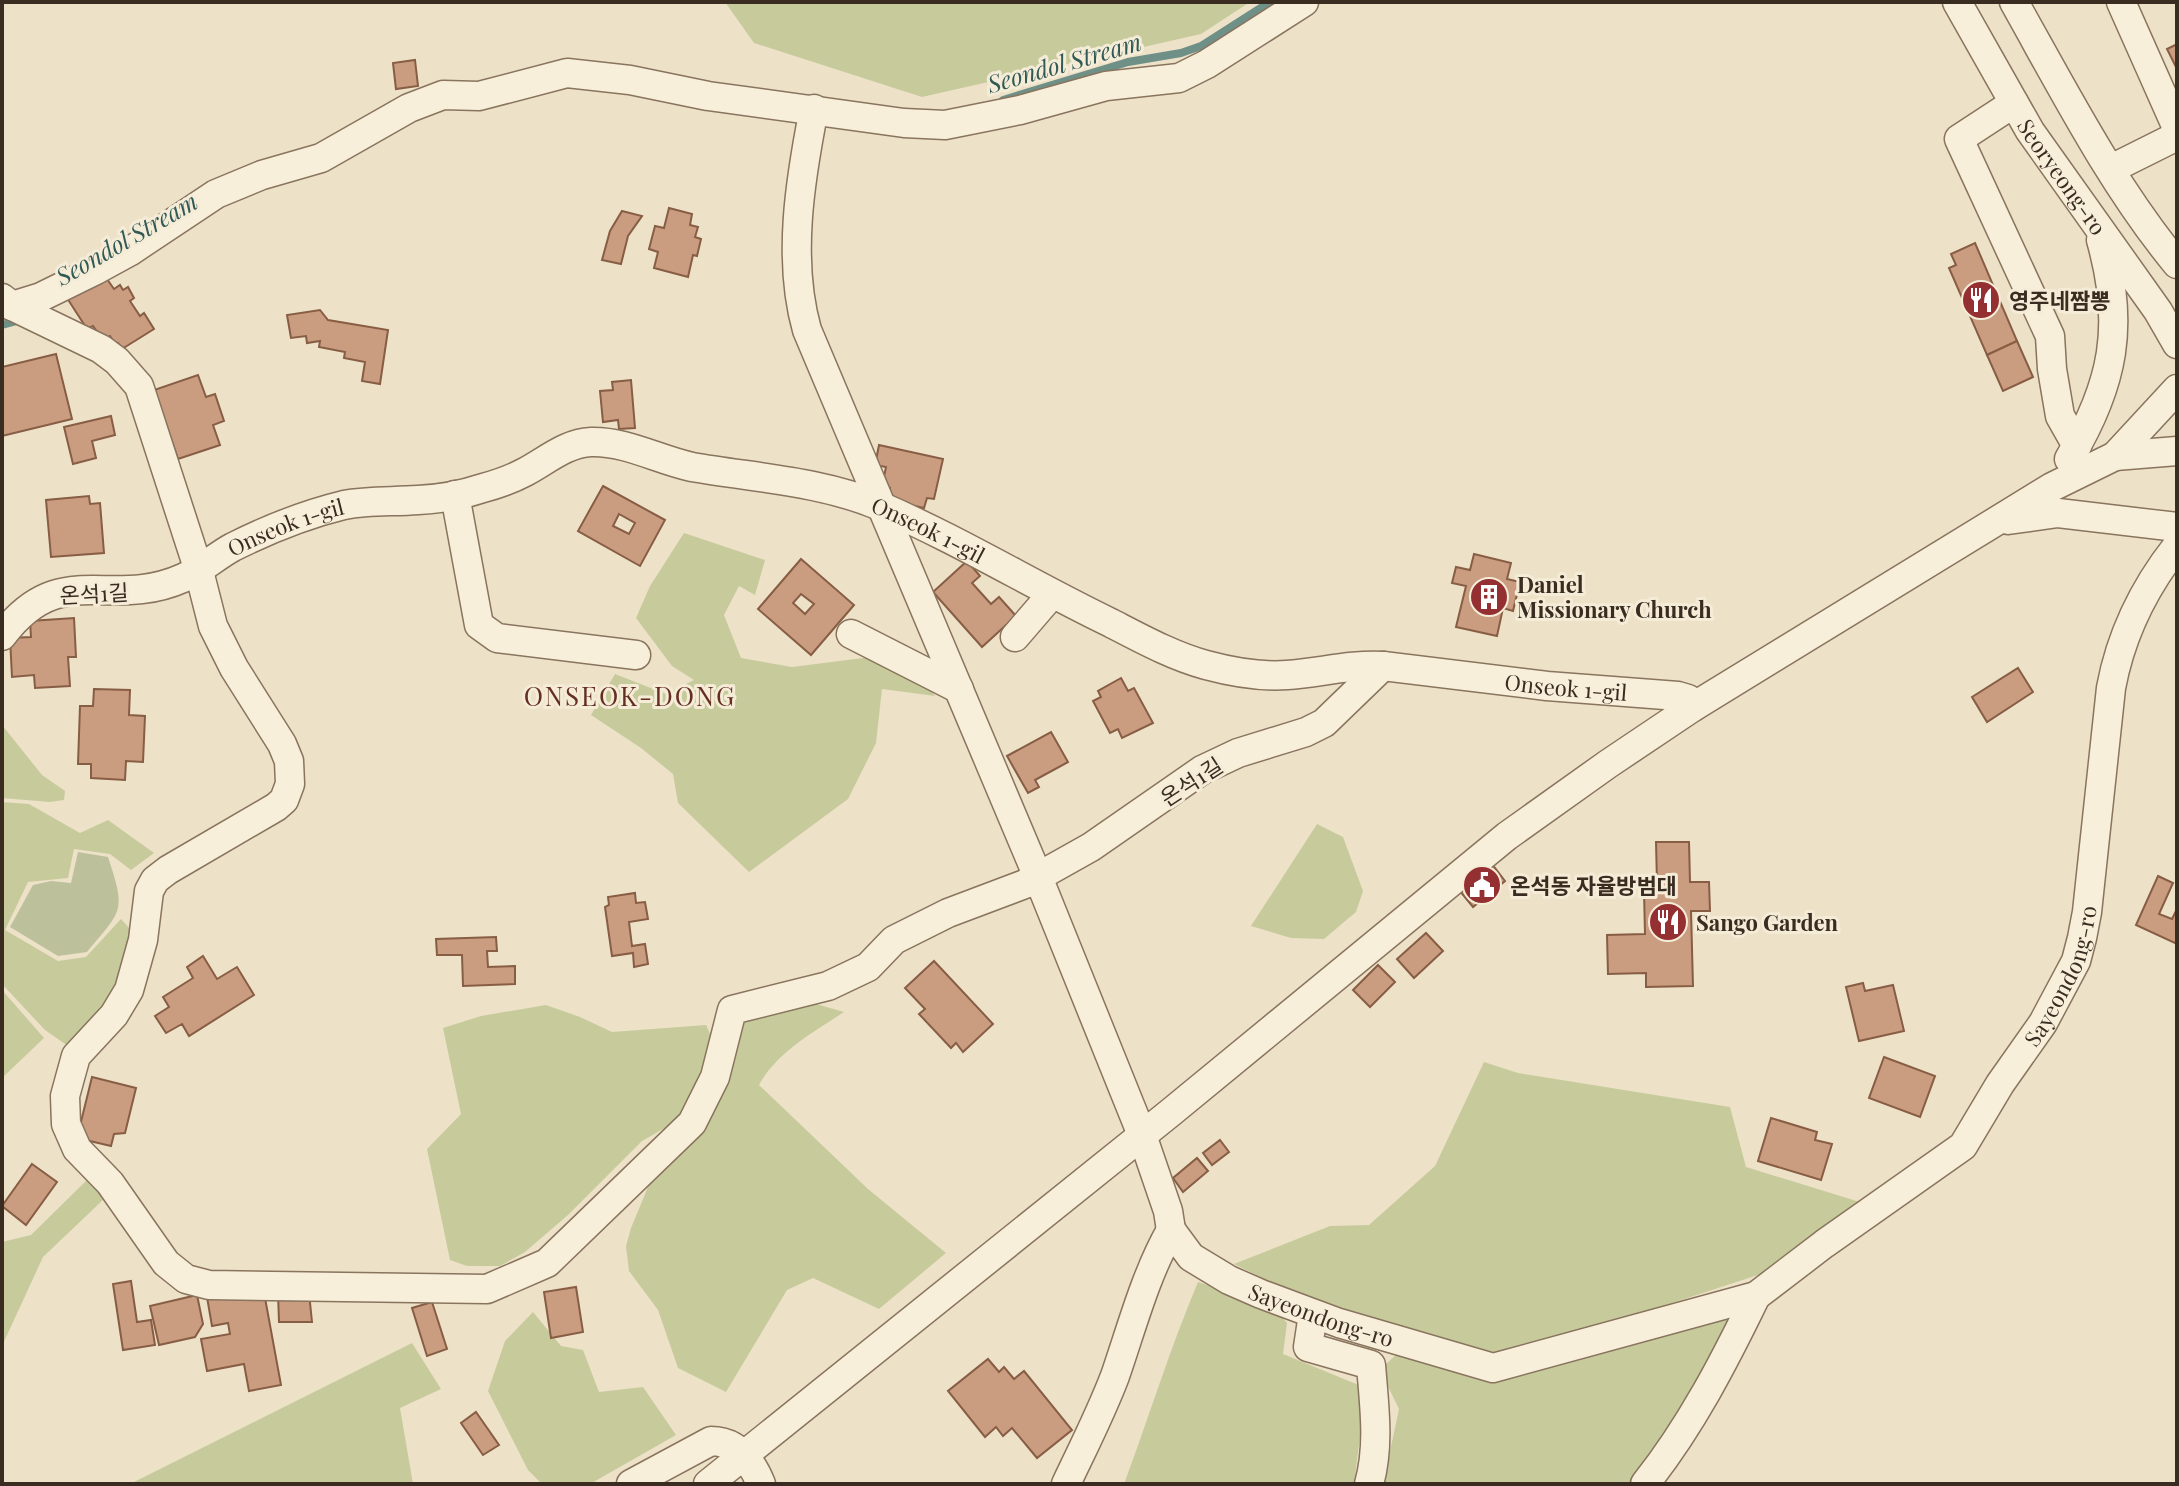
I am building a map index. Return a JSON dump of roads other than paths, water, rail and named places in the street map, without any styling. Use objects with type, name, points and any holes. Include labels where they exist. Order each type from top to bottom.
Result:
[{"type":"street","points":[[7,302],[41,297],[129,252],[216,194],[252,178],[321,158],[409,108],[443,95],[479,96],[567,73],[904,123],[945,125],[1020,110],[1106,86],[1179,78],[1207,64],[1304,2]]},
{"type":"street","name":"Seoryeong-ro","points":[[1957,2],[2030,131],[2158,311],[2177,344]]},
{"type":"street","name":"Seoryeong-ro","points":[[2014,2],[2111,169],[2153,234],[2177,264]]},
{"type":"street","points":[[2121,2],[2177,128]]},
{"type":"street","points":[[2014,103],[1959,139],[2050,336],[2060,416],[2077,446]]},
{"type":"street","points":[[814,109],[801,190],[798,296],[807,330],[1038,877],[1142,1135],[1168,1211],[1171,1230],[1140,1301],[1103,1405],[1066,1484]]},
{"type":"street","points":[[2111,169],[2177,136]]},
{"type":"street","points":[[2052,487],[2099,403],[2108,379],[2115,340],[2112,293],[2097,225]]},
{"type":"street","points":[[7,302],[101,349],[122,366],[139,386],[199,571]]},
{"type":"street","points":[[2177,388],[2177,405]]},
{"type":"street","points":[[708,1484],[1507,836],[1693,707],[2052,487],[2115,456],[2177,388]]},
{"type":"street","name":"Onseok 1-gil","points":[[199,571],[244,542],[331,509],[375,500],[418,500],[455,495],[514,478],[569,447],[592,442],[620,446],[687,466],[837,492],[883,507],[1185,658],[1224,669],[1285,675],[1350,666],[1383,666],[1547,686],[1678,696],[1687,698],[1693,707]]},
{"type":"street","points":[[2115,456],[2177,451]]},
{"type":"street","points":[[455,495],[479,625],[497,638],[636,655]]},
{"type":"street","points":[[1988,526],[2021,517],[2058,513],[2177,527]]},
{"type":"street","name":"Sayeondong-ro","points":[[1171,1230],[1191,1257],[1261,1294],[1313,1314],[1493,1368],[1756,1296],[1963,1146],[2000,1084],[2043,1023],[2076,961],[2082,938],[2116,662],[2128,624],[2150,582],[2177,546]]},
{"type":"street","name":"온석1길","points":[[2,636],[23,612],[46,596],[77,590],[145,590],[199,571],[213,626],[234,668],[284,747],[291,768],[291,782],[284,800],[276,807],[153,881],[148,896],[143,940],[129,990],[114,1015],[79,1052],[67,1085],[66,1124],[77,1149],[110,1183],[166,1263],[193,1282],[209,1285],[487,1289],[547,1263],[692,1123],[715,1077],[732,1010],[828,986],[868,967],[894,940],[948,913],[1038,877],[1091,847],[1202,770],[1238,753],[1306,732],[1324,723],[1383,666]]},
{"type":"street","points":[[1015,637],[1052,594]]},
{"type":"street","points":[[851,634],[959,689]]},
{"type":"street","name":"Sayeondong-ro","points":[[1645,1484],[1665,1459],[1718,1375],[1756,1296]]},
{"type":"street","points":[[1313,1314],[1308,1347],[1371,1365],[1376,1419],[1375,1462],[1369,1484]]},
{"type":"street","points":[[631,1484],[711,1441],[729,1443],[744,1456],[761,1484]]},
{"type":"waterway","name":"Seondol Stream","points":[[1003,100],[1128,62],[1181,53],[1201,46],[1270,2]]},
{"type":"waterway","name":"Seondol Stream","points":[[2,325],[17,321]]},
{"type":"place","name":"영주네짬뽕","points":[[1981,300]]},
{"type":"place","name":"Daniel Missionary Church","points":[[1489,597]]},
{"type":"place","name":"온석동 자율방범대","points":[[1482,885]]},
{"type":"place","name":"Sango Garden","points":[[1668,922]]},
{"type":"district","name":"ONSEOK-DONG","points":[[630,695]]}]
